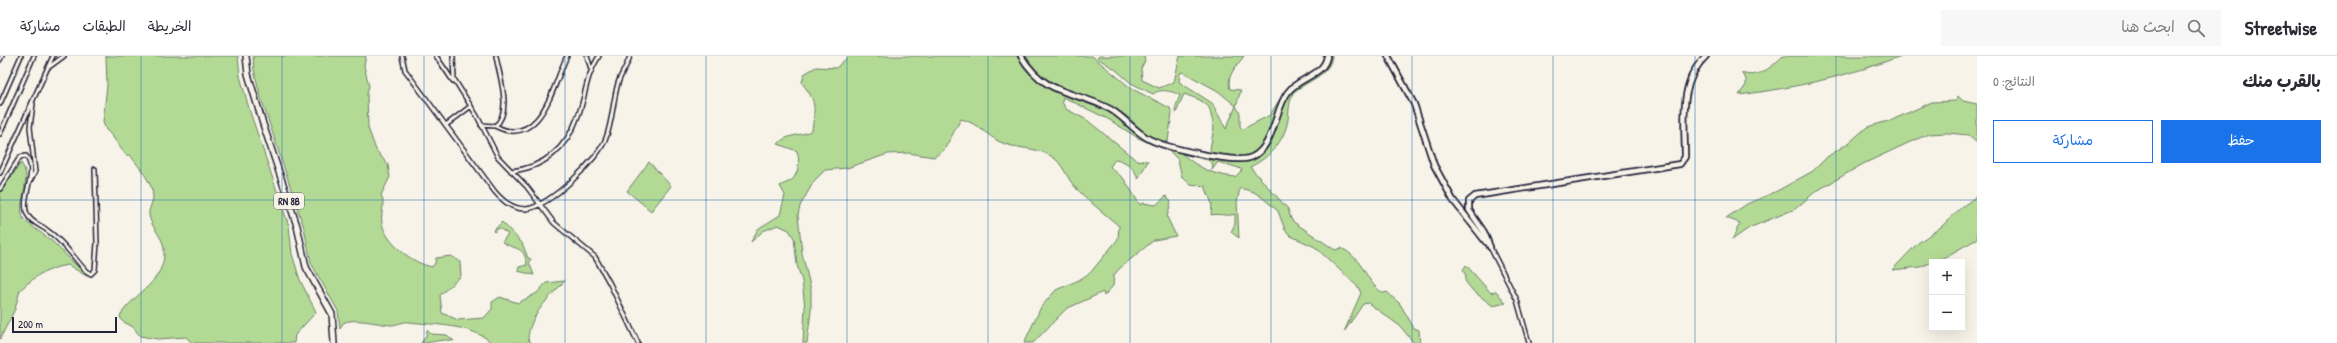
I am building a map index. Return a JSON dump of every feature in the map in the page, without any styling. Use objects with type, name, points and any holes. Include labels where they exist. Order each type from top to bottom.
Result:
[{"type":"main road","name":"RN 8B","points":[[246,56],[248,74],[262,124],[298,226],[306,268],[332,314],[334,343]]},
{"type":"street","points":[[0,60],[2,56]]},
{"type":"street","points":[[0,104],[21,56]]},
{"type":"street","points":[[0,134],[34,56]]},
{"type":"street","points":[[0,173],[53,56]]},
{"type":"street","points":[[49,67],[64,56]]},
{"type":"street","points":[[402,56],[405,70],[502,200],[513,206],[524,209],[540,204],[568,182],[596,156],[606,138],[617,86],[630,56]]},
{"type":"street","points":[[436,56],[471,106],[498,157],[540,204],[554,223],[589,252],[601,266],[638,343]]},
{"type":"street","points":[[453,56],[452,73],[457,85]]},
{"type":"street","points":[[495,126],[499,122],[503,107],[496,56]]},
{"type":"street","points":[[481,125],[495,126],[510,132],[518,131],[530,125],[539,117],[545,108],[567,56]]},
{"type":"street","points":[[587,56],[591,69]]},
{"type":"street","points":[[511,171],[539,165],[550,157],[568,136],[578,116],[591,69],[599,56]]},
{"type":"street","points":[[1021,56],[1033,72],[1047,84],[1066,94],[1109,109],[1155,142],[1183,150],[1241,160],[1252,157],[1260,152],[1270,134],[1286,94],[1292,87],[1322,68],[1327,56]]},
{"type":"street","points":[[1388,56],[1414,104],[1434,165],[1454,200],[1490,247]]},
{"type":"street","points":[[1529,343],[1517,300],[1484,232],[1469,208],[1469,201],[1475,196],[1680,164],[1685,157],[1687,85],[1694,69],[1706,56]]},
{"type":"street","points":[[30,182],[35,172],[30,132],[33,101]]},
{"type":"street","points":[[446,125],[471,106]]},
{"type":"street","points":[[0,188],[23,156],[28,160],[30,182],[26,207],[27,215],[34,222],[48,230],[86,271],[91,274],[95,270],[97,243],[95,169]]},
{"type":"green space","points":[[106,56],[238,56],[240,76],[250,112],[289,226],[292,254],[300,280],[316,312],[295,335],[294,343],[192,343],[186,337],[158,339],[140,336],[133,327],[122,321],[120,316],[126,308],[155,279],[163,261],[164,249],[162,240],[150,220],[149,210],[153,197],[151,186],[141,169],[130,155],[126,155],[106,130],[103,122],[107,85]]},
{"type":"green space","points":[[253,56],[366,56],[364,66],[369,86],[367,93],[368,128],[376,150],[388,165],[390,177],[381,195],[383,201],[382,223],[384,230],[394,245],[408,257],[424,265],[432,267],[436,258],[451,256],[460,262],[461,276],[440,295],[442,313],[458,320],[484,318],[492,309],[492,302],[500,297],[518,303],[537,293],[546,283],[565,281],[536,314],[529,331],[528,339],[532,343],[492,343],[474,332],[464,329],[452,326],[409,322],[391,325],[366,321],[347,321],[343,323],[340,329],[338,311],[311,263],[304,228],[260,95],[254,70]]},
{"type":"green space","points":[[849,56],[1017,56],[1035,80],[1057,93],[1114,115],[1155,145],[1138,138],[1108,119],[1063,97],[1062,102],[1066,109],[1087,120],[1136,160],[1148,161],[1138,179],[1137,175],[1130,166],[1123,161],[1115,159],[1110,167],[1124,179],[1140,205],[1143,203],[1156,205],[1166,196],[1171,202],[1167,217],[1176,236],[1154,240],[1119,269],[1114,275],[1113,286],[1104,296],[1103,292],[1066,309],[1033,343],[1024,343],[1041,307],[1056,290],[1079,280],[1091,272],[1118,239],[1119,226],[1080,192],[1072,183],[1059,162],[1051,156],[1038,151],[1005,144],[998,141],[980,128],[961,119],[944,150],[934,157],[908,153],[888,154],[847,168],[825,170],[814,181],[800,206],[798,215],[802,253],[811,290],[811,311],[807,343],[803,343],[805,308],[802,281],[797,265],[794,238],[789,230],[778,225],[763,231],[751,242],[758,229],[780,215],[785,195],[780,186],[792,180],[796,174],[799,162],[797,151],[778,144],[786,138],[812,130],[814,105],[813,100],[802,83],[804,74],[816,67],[836,68]]},
{"type":"green space","points":[[1026,56],[1092,56],[1132,89],[1170,108],[1172,113],[1168,141],[1157,140],[1152,137],[1116,109],[1102,102],[1061,87],[1048,80],[1036,70]]},
{"type":"green space","points":[[1099,56],[1144,56],[1145,61],[1141,68],[1142,80],[1159,88],[1174,82],[1180,56],[1244,56],[1233,71],[1229,84],[1230,89],[1241,90],[1236,106],[1240,113],[1240,127],[1243,129],[1270,115],[1284,92],[1270,128],[1260,146],[1254,153],[1243,157],[1224,156],[1211,153],[1210,149],[1214,127],[1209,107],[1200,100],[1184,94],[1176,113],[1175,109],[1180,95],[1166,91],[1159,91],[1153,94],[1131,83],[1116,70],[1097,58]],"holes":[[[1183,72],[1218,91],[1236,106],[1226,129],[1212,103],[1179,82],[1180,73]]]},
{"type":"green space","points":[[1330,56],[1332,56],[1327,69],[1317,78],[1293,93],[1286,128],[1279,142],[1269,154],[1250,167],[1288,209],[1291,219],[1295,223],[1335,250],[1341,248],[1349,253],[1355,258],[1378,289],[1384,293],[1387,292],[1400,304],[1414,328],[1419,330],[1420,343],[1414,343],[1400,326],[1368,303],[1363,304],[1344,332],[1361,293],[1358,287],[1315,247],[1291,236],[1285,230],[1278,211],[1263,198],[1254,192],[1240,188],[1237,202],[1239,238],[1231,232],[1235,224],[1235,214],[1211,215],[1212,204],[1205,186],[1192,185],[1182,177],[1178,160],[1166,147],[1194,155],[1229,162],[1245,162],[1252,160],[1267,146],[1290,93],[1322,70]],"holes":[[[1182,154],[1208,160],[1213,164],[1212,170],[1218,162],[1242,170],[1235,177],[1220,175],[1200,167]]]},
{"type":"green space","points":[[1783,56],[1901,56],[1861,70],[1821,80],[1780,89],[1739,95],[1746,85],[1746,79],[1741,73],[1753,75],[1764,71]]},
{"type":"green space","points":[[1958,96],[1963,101],[1977,104],[1977,143],[1968,135],[1948,133],[1929,134],[1863,164],[1815,192],[1795,209],[1749,228],[1732,240],[1740,223],[1726,218],[1747,204],[1777,191],[1813,171],[1827,157],[1850,142],[1867,127],[1892,120],[1932,102],[1956,101]]},
{"type":"green space","points":[[649,162],[671,186],[651,211],[627,191]]},
{"type":"green space","points":[[21,163],[26,176],[22,206],[24,220],[53,242],[88,277],[68,265],[40,274],[20,290],[15,309],[0,339],[0,193]]},
{"type":"green space","points":[[1977,196],[1977,239],[1945,257],[1940,259],[1929,259],[1929,263],[1920,267],[1892,270],[1918,243],[1941,227],[1963,206]]},
{"type":"green space","points":[[502,222],[522,243],[528,258],[531,259],[529,262],[534,275],[518,271],[519,267],[527,265],[524,254],[519,249],[502,242],[508,234],[499,228],[494,232],[493,231]]},
{"type":"green space","points":[[1466,265],[1491,293],[1496,291],[1506,303],[1493,306],[1473,291],[1465,281],[1466,276],[1463,270]]},
{"type":"green space","points":[[427,330],[431,334],[447,335],[454,341],[445,340],[421,343],[426,336]]}]
